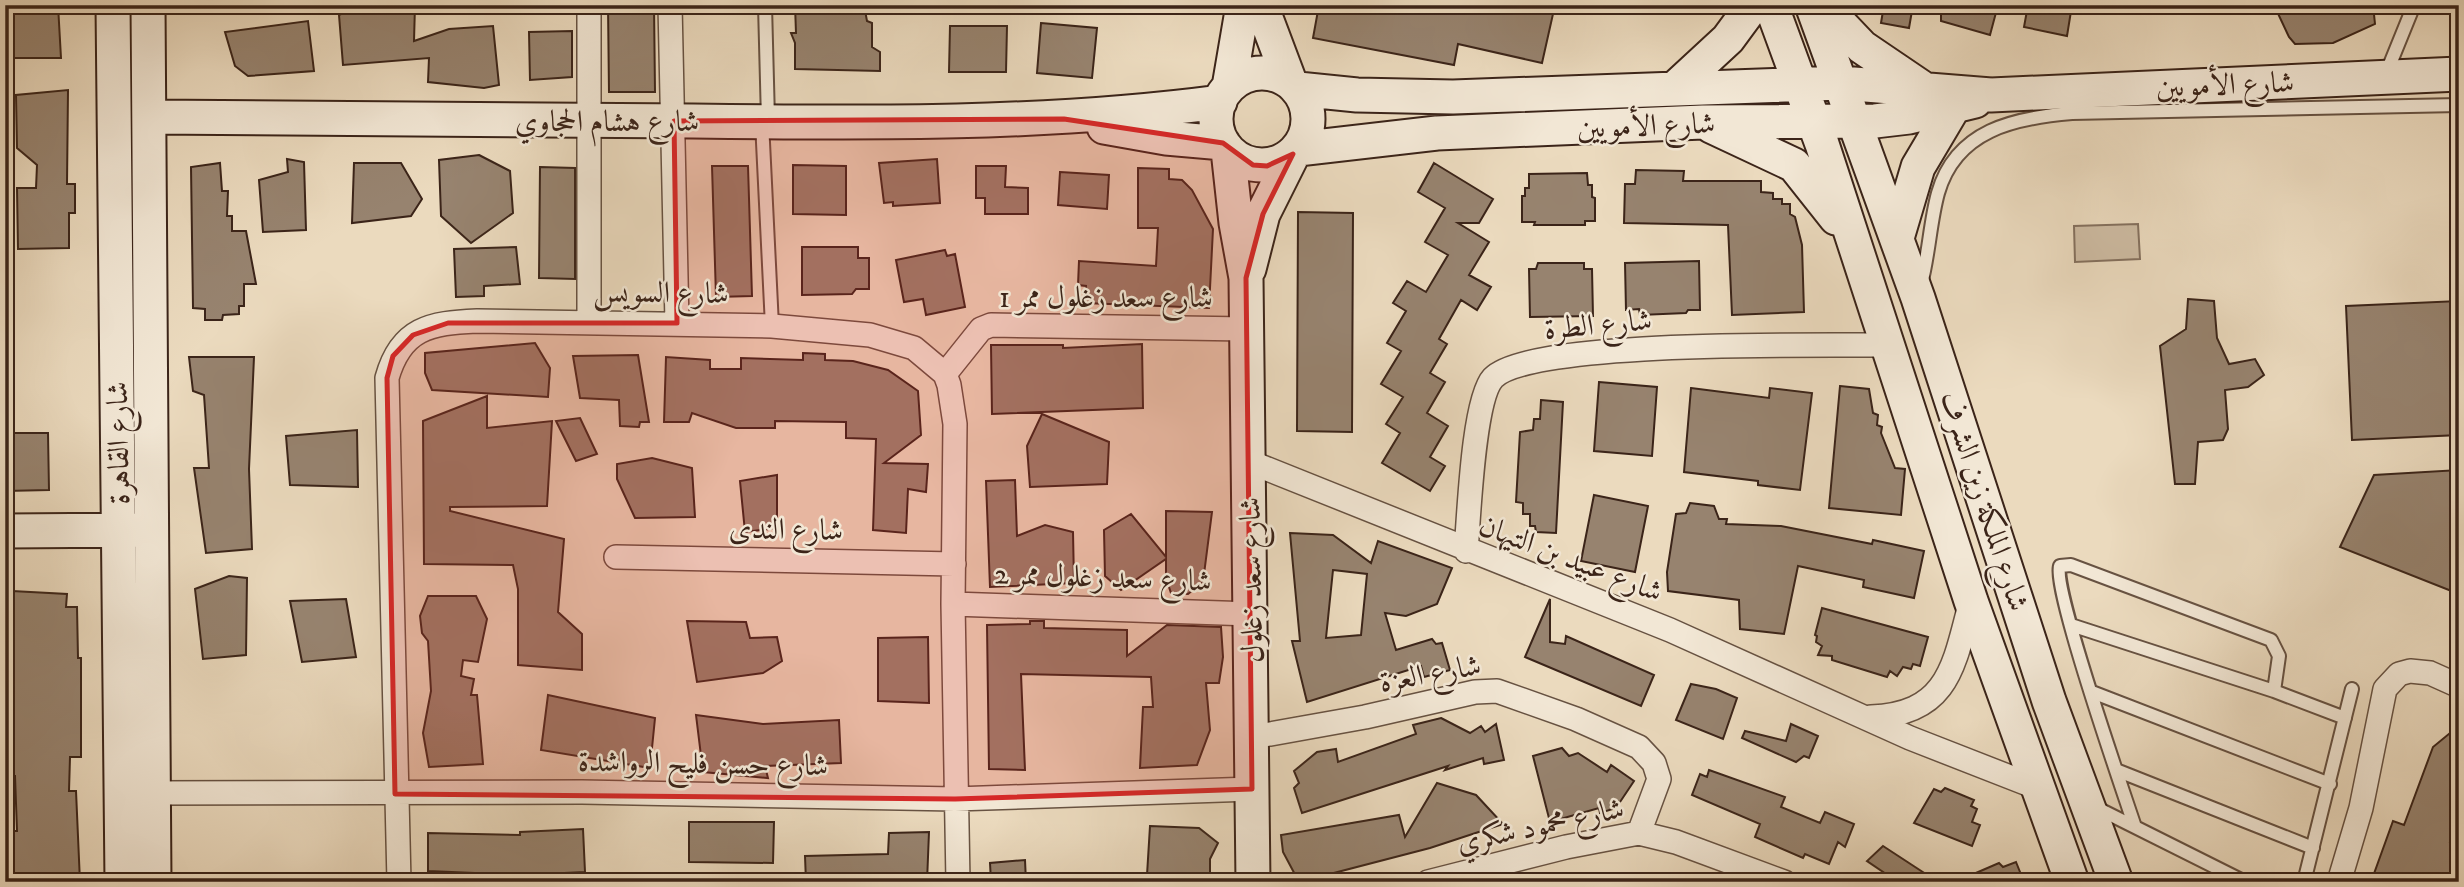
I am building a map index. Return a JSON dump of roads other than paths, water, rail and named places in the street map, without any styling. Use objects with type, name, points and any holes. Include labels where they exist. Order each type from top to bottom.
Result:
[{"type":"main road","name":"شارع القاهرة","points":[[113,5],[134,530],[152,793],[154,882]]},
{"type":"main road","name":"شارع القاهرة","points":[[122,882],[150,117],[148,5]]},
{"type":"main road","points":[[1243,5],[1217,130],[1226,147],[1253,165],[1267,166],[1296,151],[1306,135],[1309,119],[1306,103],[1294,86],[1261,5]]},
{"type":"main road","points":[[1675,88],[1728,39],[1752,5]]},
{"type":"main road","name":"شارع الملكة زين الشرف","points":[[1771,5],[1802,86],[1857,249],[1971,601],[2072,882]]},
{"type":"main road","name":"شارع الملكة زين الشرف","points":[[1812,5],[1856,120],[1918,298],[2049,701],[2116,882]]},
{"type":"main road","points":[[1822,5],[1862,47],[1923,89]]},
{"type":"main road","points":[[1224,94],[1252,74],[1279,76],[1294,86]]},
{"type":"main road","name":"شارع الأمويين","points":[[1294,86],[1404,97],[1841,83],[1991,95],[2459,74]]},
{"type":"main road","name":"شارع هشام الحجاوي","points":[[150,117],[388,117],[588,122],[1063,119],[1224,94]]},
{"type":"main road","name":"شارع الأمويين","points":[[1296,151],[1437,133],[1909,117],[1953,108],[1991,95]]},
{"type":"main road","points":[[1897,238],[1918,167],[1926,149],[1953,108]]},
{"type":"main road","name":"شارع هشام الحجاوي","points":[[1063,119],[1226,147]]},
{"type":"main road","points":[[1703,122],[1794,165],[1819,193],[1857,249]]},
{"type":"main road","name":"شارع سعد زغلول","points":[[1226,147],[1246,278],[1253,882]]},
{"type":"main road","name":"شارع سعد زغلول","points":[[1246,278],[1263,214],[1296,151]]},
{"type":"main road","points":[[5,531],[134,530]]},
{"type":"street","points":[[589,5],[589,322]]},
{"type":"street","points":[[670,5],[677,323]]},
{"type":"street","name":"شارع السويس","points":[[399,882],[387,378],[393,356],[412,335],[448,323],[589,322],[772,326],[898,340],[931,359],[945,374]]},
{"type":"street","name":"شارع سعد زغلول ممر 1","points":[[945,374],[981,329],[998,324],[1247,329]]},
{"type":"street","name":"شارع الطرة","points":[[1465,551],[1481,405],[1494,377],[1507,370],[1550,357],[1614,350],[1888,345]]},
{"type":"street","points":[[945,374],[955,424],[953,604],[958,882]]},
{"type":"street","name":"شارع عبيد بن التيهان","points":[[1250,462],[1465,551],[1670,630],[1943,752],[2038,788]]},
{"type":"street","name":"شارع الندى","points":[[616,557],[954,564]]},
{"type":"street","points":[[1867,717],[1910,712],[1936,693],[1948,675],[1960,645],[1971,601]]},
{"type":"street","name":"شارع سعد زغلول ممر 2","points":[[953,604],[1251,614]]},
{"type":"street","points":[[2339,882],[2361,808],[2385,689],[2399,674],[2410,671],[2430,673],[2459,686]]},
{"type":"street","name":"شارع العزة","points":[[1253,737],[1365,717],[1466,694],[1497,691],[1622,738],[1648,755],[1659,779],[1639,834]]},
{"type":"street","name":"شارع حسن فليح الرواشدة","points":[[152,793],[582,792],[955,799],[1252,789]]},
{"type":"street","name":"شارع محمود شكري","points":[[1428,882],[1504,872],[1639,834],[1676,842],[1784,882]]},
{"type":"lane","points":[[765,5],[765,122],[772,326]]},
{"type":"lane","points":[[2386,78],[2386,69],[2414,5]]},
{"type":"lane","points":[[1918,298],[1931,240],[1937,194],[1946,171],[1953,158],[1967,145],[2001,127],[2026,119],[2072,113],[2459,105]]},
{"type":"lane","points":[[2135,827],[2071,625],[2057,571],[2065,564],[2271,640],[2279,656],[2274,691]]},
{"type":"lane","points":[[2071,625],[2274,691],[2345,718]]},
{"type":"lane","points":[[2304,882],[2352,689]]},
{"type":"lane","points":[[2092,692],[2330,784]]},
{"type":"lane","points":[[2116,770],[2313,848]]},
{"type":"lane","points":[[2086,803],[2245,882]]}]
